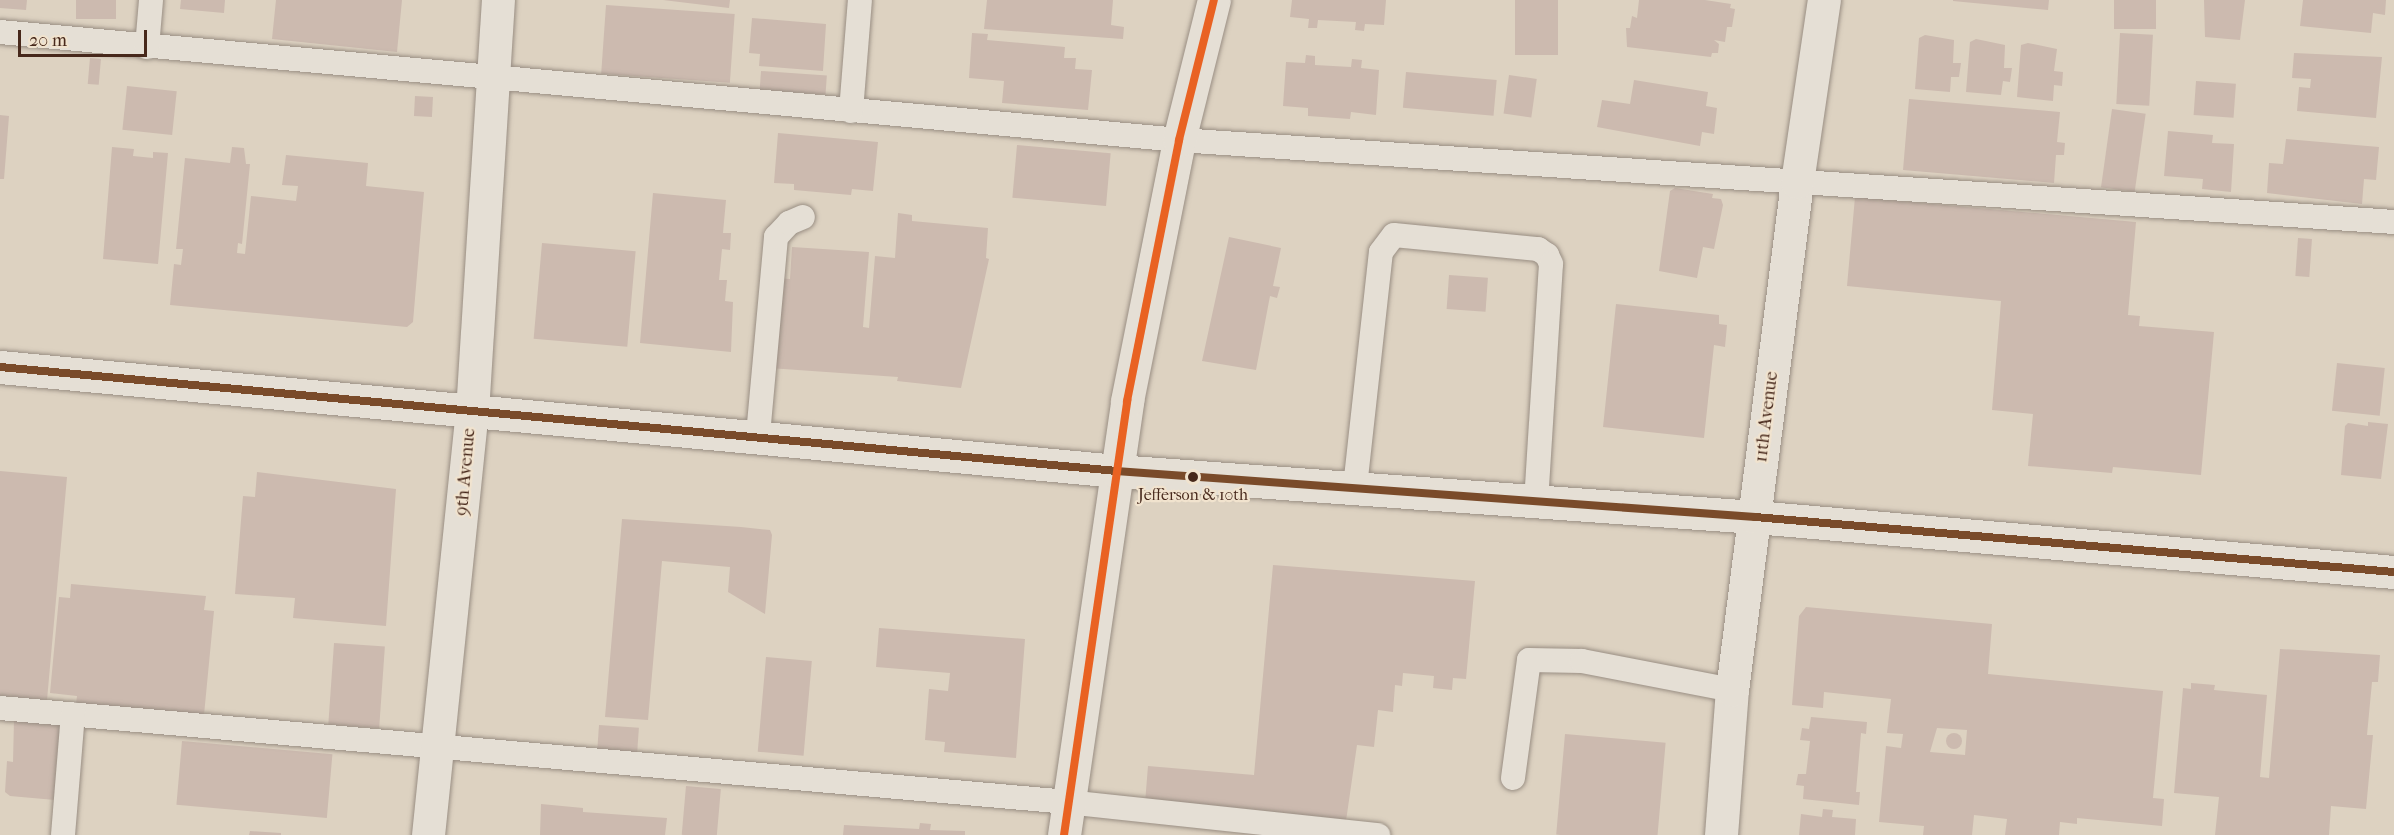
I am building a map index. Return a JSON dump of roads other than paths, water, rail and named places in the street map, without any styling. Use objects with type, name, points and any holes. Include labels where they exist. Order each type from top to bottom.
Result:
[{"type":"street","name":"9th Avenue","points":[[428,835],[472,412],[498,0]]},
{"type":"street","points":[[1064,835],[1116,471],[1179,140],[1214,0]]},
{"type":"street","name":"11th Avenue","points":[[1721,835],[1732,690],[1797,182],[1824,0]]},
{"type":"street","points":[[0,367],[472,412],[758,435],[1116,471],[1755,517],[2394,572]]},
{"type":"lane","points":[[147,46],[151,0]]},
{"type":"lane","points":[[851,111],[860,0]]},
{"type":"lane","points":[[0,32],[492,80],[1179,140],[2394,222]]},
{"type":"lane","points":[[758,435],[776,237],[789,223],[803,217]]},
{"type":"lane","points":[[1355,487],[1381,252],[1394,235],[1538,249],[1547,255],[1551,264],[1536,500]]},
{"type":"lane","points":[[1513,778],[1529,660],[1582,661],[1732,690]]},
{"type":"lane","points":[[0,708],[1067,802],[1378,835]]},
{"type":"lane","points":[[63,835],[73,714]]},
{"type":"place","name":"Jefferson & 10th","points":[[1193,477]]}]
